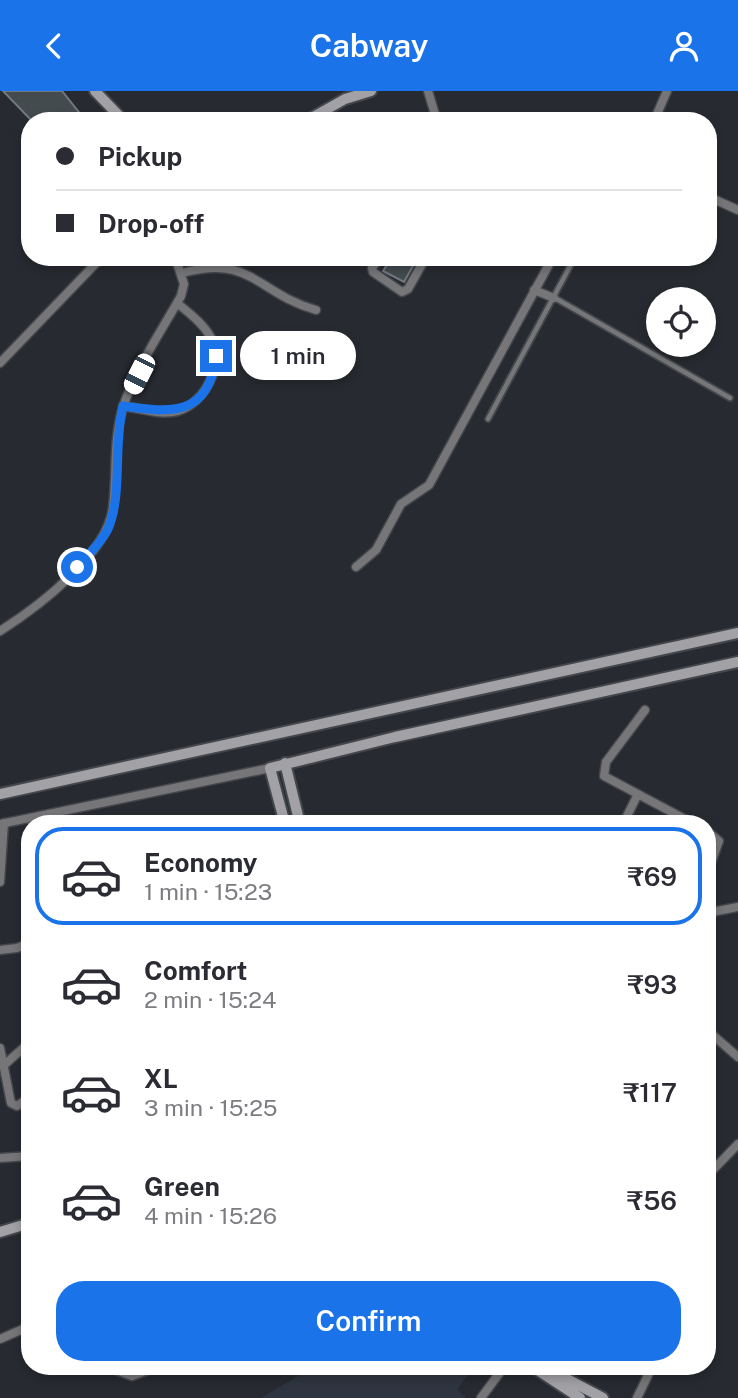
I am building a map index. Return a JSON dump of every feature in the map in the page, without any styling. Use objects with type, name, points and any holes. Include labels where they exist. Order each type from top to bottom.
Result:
[{"type":"street","points":[[95,91],[115,112]]},
{"type":"street","points":[[322,112],[345,99],[371,91]]},
{"type":"street","points":[[428,91],[434,112]]},
{"type":"street","points":[[658,112],[667,91]]},
{"type":"street","points":[[717,201],[738,210]]},
{"type":"street","points":[[0,363],[93,266]]},
{"type":"street","points":[[0,631],[64,581],[107,530],[113,508],[115,456],[123,406],[177,303],[184,284],[179,266]]},
{"type":"street","points":[[182,273],[207,266],[237,269],[295,304],[316,310]]},
{"type":"street","points":[[373,266],[373,272],[402,292],[408,289],[421,266]]},
{"type":"street","points":[[356,568],[380,544],[401,504],[429,485],[547,266]]},
{"type":"street","points":[[534,290],[554,298]]},
{"type":"street","points":[[123,406],[161,412],[178,411],[201,395],[209,381],[216,356],[212,339],[177,303]]},
{"type":"street","points":[[0,795],[738,633]]},
{"type":"street","points":[[45,815],[270,768],[738,662]]},
{"type":"street","points":[[645,711],[606,762],[603,772],[607,780],[676,815]]},
{"type":"street","points":[[285,763],[298,815]]},
{"type":"street","points":[[270,768],[282,815]]},
{"type":"street","points":[[628,815],[638,796]]},
{"type":"street","points":[[0,882],[2,824],[21,820]]},
{"type":"street","points":[[716,911],[738,907]]},
{"type":"street","points":[[0,950],[21,947]]},
{"type":"street","points":[[716,1038],[738,1057]]},
{"type":"street","points":[[0,1048],[13,1105],[21,1104]]},
{"type":"street","points":[[3,1066],[21,1050]]},
{"type":"street","points":[[716,1167],[738,1144]]},
{"type":"street","points":[[0,1158],[21,1157]]},
{"type":"street","points":[[0,1233],[21,1226]]},
{"type":"street","points":[[0,1339],[21,1330]]},
{"type":"street","points":[[481,1398],[498,1375]]},
{"type":"street","points":[[545,1375],[580,1398]]},
{"type":"street","points":[[559,1375],[603,1398]]},
{"type":"street","points":[[637,1398],[648,1375]]},
{"type":"lane","points":[[488,419],[570,266]]},
{"type":"lane","points":[[554,298],[730,398]]},
{"type":"shaded area","points":[[300,1375],[467,1375],[457,1390],[466,1398],[261,1398]]},
{"type":"building","points":[[3,91],[62,91],[79,112],[23,112]]},
{"type":"building","points":[[386,266],[413,266],[404,282],[383,271]]},
{"type":"route","points":[[77,567],[103,537],[111,520],[118,423],[123,406],[161,412],[178,411],[201,395],[214,369],[216,356]]}]
